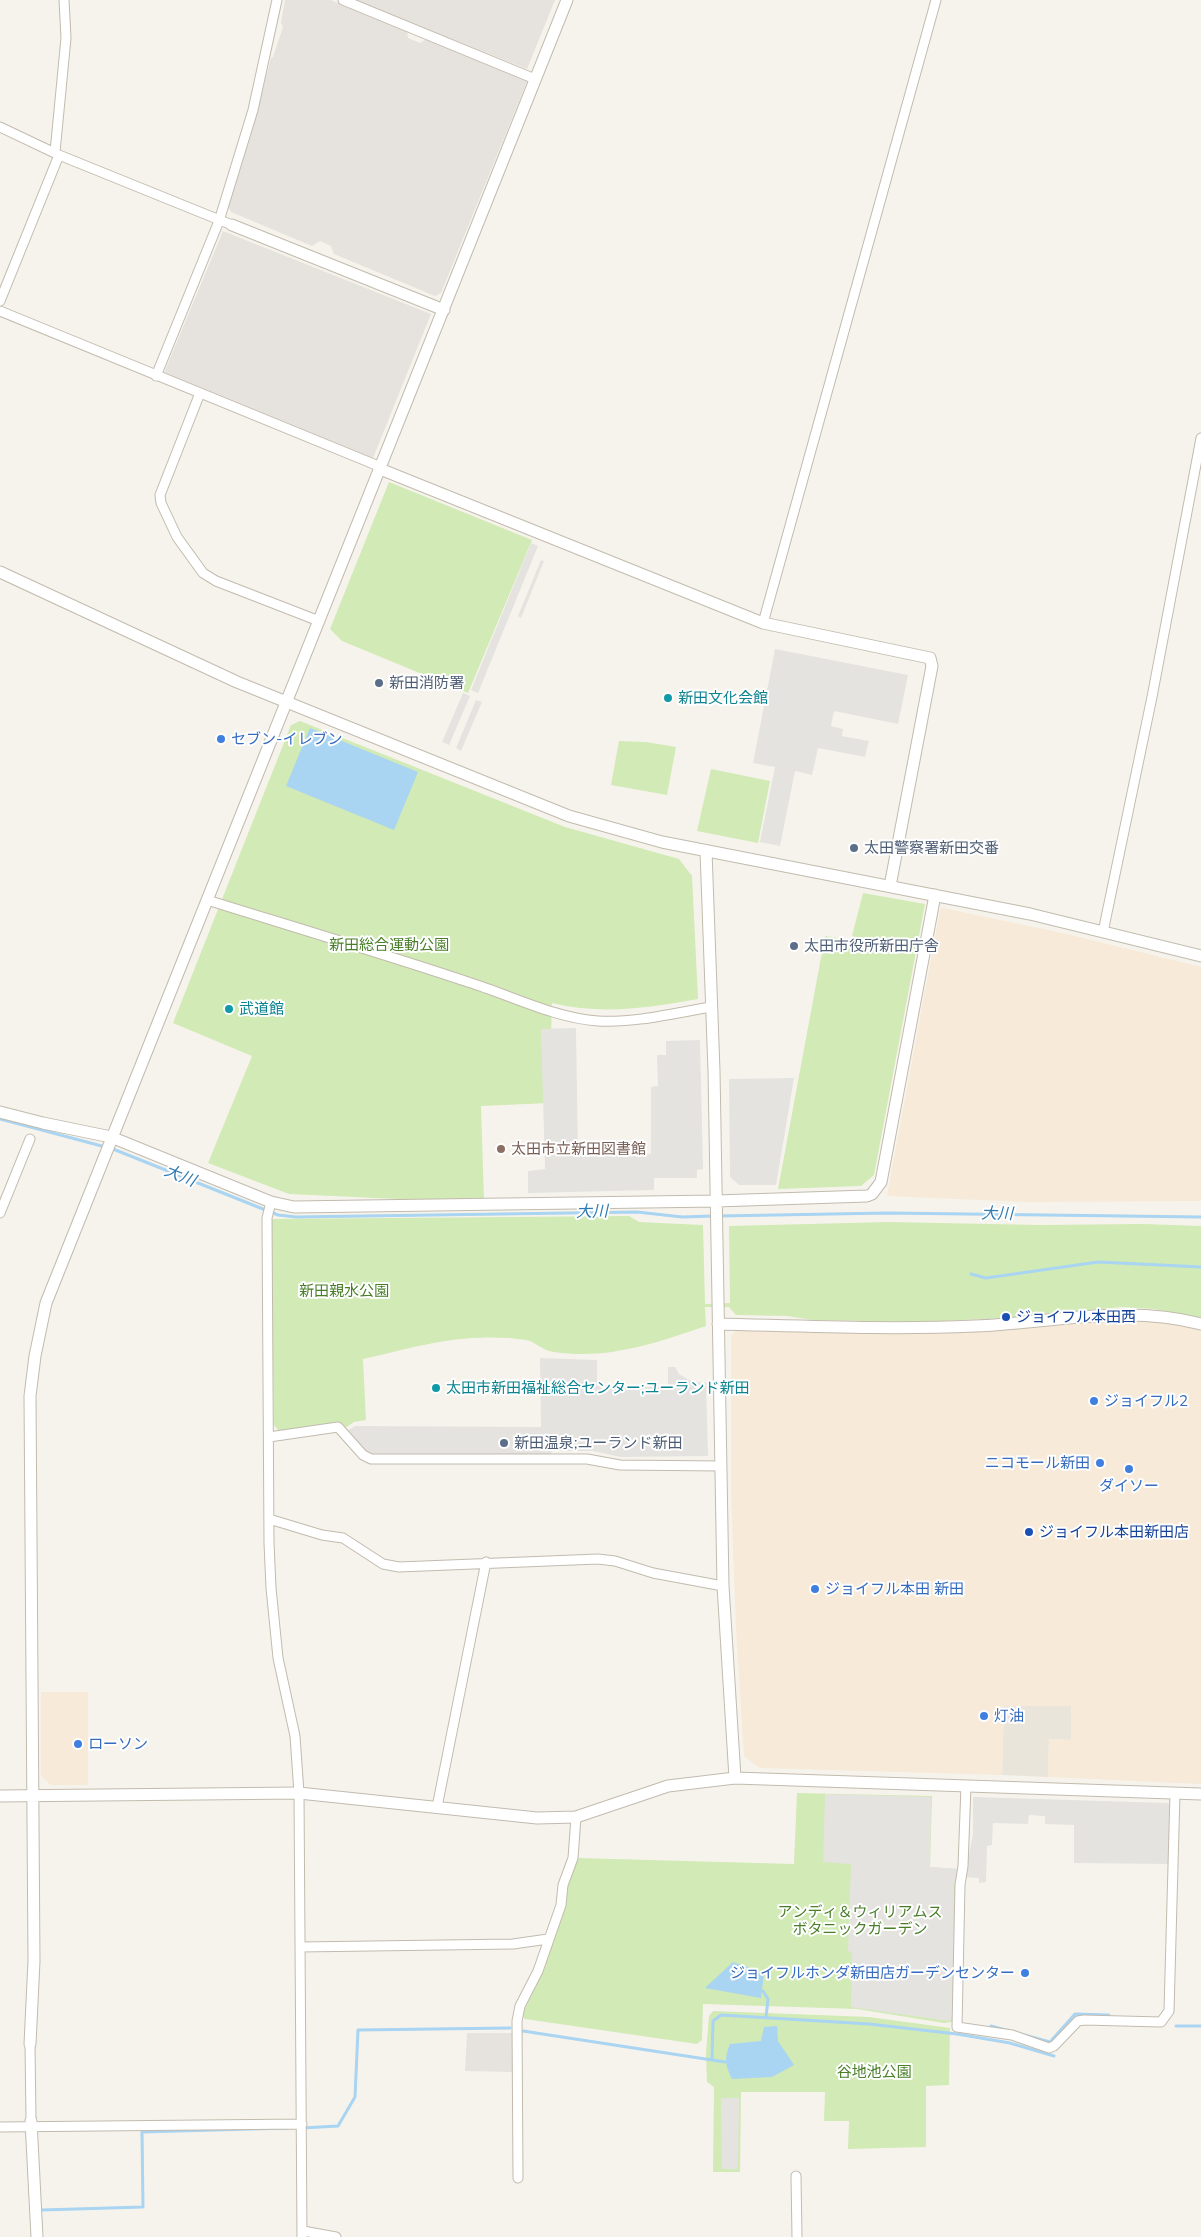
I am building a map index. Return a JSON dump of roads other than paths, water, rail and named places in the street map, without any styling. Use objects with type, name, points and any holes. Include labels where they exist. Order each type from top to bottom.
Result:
[{"type":"street","points":[[0,301],[57,153],[66,46],[64,0]]},
{"type":"street","points":[[156,376],[220,221],[253,110],[277,0]]},
{"type":"street","points":[[344,0],[535,79]]},
{"type":"street","points":[[37,2237],[31,2124],[30,2044],[34,1961],[30,1396],[35,1356],[46,1303],[568,0]]},
{"type":"street","points":[[762,623],[936,0]]},
{"type":"street","points":[[0,127],[57,153],[220,221],[444,310]]},
{"type":"street","points":[[0,311],[762,623],[926,656],[932,660],[932,666],[890,886]]},
{"type":"street","points":[[200,393],[160,495],[161,503],[177,537],[195,564],[216,581],[319,621]]},
{"type":"street","points":[[1103,932],[1152,697],[1201,438]]},
{"type":"street","points":[[0,572],[151,644],[286,702],[569,816],[634,835],[706,851],[1030,914],[1201,956]]},
{"type":"street","points":[[706,851],[716,1205],[723,1586],[735,1778]]},
{"type":"street","points":[[0,1112],[108,1145],[271,1202],[294,1207],[716,1205],[860,1198],[872,1194],[880,1182],[935,895]]},
{"type":"street","points":[[206,900],[467,981],[551,1011],[580,1019],[603,1021],[632,1019],[711,1007]]},
{"type":"street","points":[[0,1213],[30,1139]]},
{"type":"street","points":[[271,1202],[268,1218],[269,1519],[274,1627],[278,1658],[294,1736],[299,1793],[302,2234],[336,2237]]},
{"type":"street","points":[[718,1324],[850,1327],[976,1326],[1124,1314],[1161,1316],[1201,1324]]},
{"type":"street","points":[[269,1437],[338,1427],[363,1455],[371,1459],[587,1459],[620,1464],[720,1466]]},
{"type":"street","points":[[269,1519],[322,1535],[343,1538],[383,1564],[406,1568],[486,1562],[598,1558],[668,1576],[723,1586]]},
{"type":"street","points":[[437,1807],[486,1562]]},
{"type":"street","points":[[0,1796],[299,1793],[537,1818],[576,1817],[668,1786],[735,1778],[1201,1794]]},
{"type":"street","points":[[966,1786],[963,1866],[960,1885],[957,2027],[1012,2035],[1049,2048],[1054,2046],[1078,2021],[1161,2022],[1166,2018],[1169,2010],[1175,1792]]},
{"type":"street","points":[[518,2178],[517,2021],[520,2006],[538,1971],[548,1939],[562,1905],[563,1885],[574,1858],[576,1817]]},
{"type":"street","points":[[300,1947],[514,1944],[548,1939]]},
{"type":"street","points":[[0,2127],[31,2124],[302,2124]]},
{"type":"street","points":[[796,2176],[797,2237]]},
{"type":"water","points":[[310,728],[418,772],[394,830],[286,786]]},
{"type":"water","points":[[733,1962],[764,1973],[761,1998],[705,1988]]},
{"type":"water","points":[[777,2026],[778,2041],[794,2065],[772,2077],[732,2079],[726,2062],[730,2044],[761,2041],[764,2027]]},
{"type":"waterway","name":"大川","points":[[0,1119],[113,1149],[278,1215],[296,1217],[637,1212],[682,1217],[713,1216]]},
{"type":"waterway","name":"大川","points":[[719,1216],[888,1213],[1201,1217]]},
{"type":"waterway","points":[[971,1274],[986,1278],[1098,1262],[1201,1267]]},
{"type":"waterway","points":[[763,1991],[768,1999],[766,2017]]},
{"type":"waterway","points":[[991,2026],[1050,2042],[1075,2014],[1109,2015]]},
{"type":"waterway","points":[[712,2059],[713,2021],[721,2015],[869,2024],[957,2034],[1010,2043],[1054,2056]]},
{"type":"waterway","points":[[1176,2026],[1201,2026]]},
{"type":"waterway","points":[[302,2128],[338,2126],[355,2097],[358,2030],[510,2028]]},
{"type":"waterway","points":[[523,2031],[725,2062]]},
{"type":"waterway","points":[[42,2210],[143,2207],[142,2132],[288,2128]]},
{"type":"place","name":"新田消防署","points":[[379,683]]},
{"type":"place","name":"新田文化会館","points":[[668,698]]},
{"type":"place","name":"セブン-イレブン","points":[[221,739]]},
{"type":"place","name":"太田警察署新田交番","points":[[854,848]]},
{"type":"place","name":"太田市役所新田庁舎","points":[[794,946]]},
{"type":"place","name":"武道館","points":[[229,1009]]},
{"type":"place","name":"太田市立新田図書館","points":[[501,1149]]},
{"type":"place","name":"ジョイフル本田西","points":[[1006,1317]]},
{"type":"place","name":"太田市新田福祉総合センター;ユーランド新田","points":[[436,1388]]},
{"type":"place","name":"ジョイフル2","points":[[1094,1401]]},
{"type":"place","name":"新田温泉;ユーランド新田","points":[[504,1443]]},
{"type":"place","name":"ニコモール新田","points":[[1100,1463]]},
{"type":"place","name":"ダイソー","points":[[1129,1469]]},
{"type":"place","name":"ジョイフル本田新田店","points":[[1029,1532]]},
{"type":"place","name":"ジョイフル本田 新田","points":[[815,1589]]},
{"type":"place","name":"灯油","points":[[984,1716]]},
{"type":"place","name":"ローソン","points":[[78,1744]]},
{"type":"place","name":"ジョイフルホンダ新田店ガーデンセンター","points":[[1025,1973]]},
{"type":"park label","name":"新田総合運動公園","points":[[389,945]]},
{"type":"park label","name":"新田親水公園","points":[[344,1291]]},
{"type":"park label","name":"アンディ＆ウィリアムス ボタニックガーデン","points":[[860,1920]]},
{"type":"park label","name":"谷地池公園","points":[[874,2072]]}]
